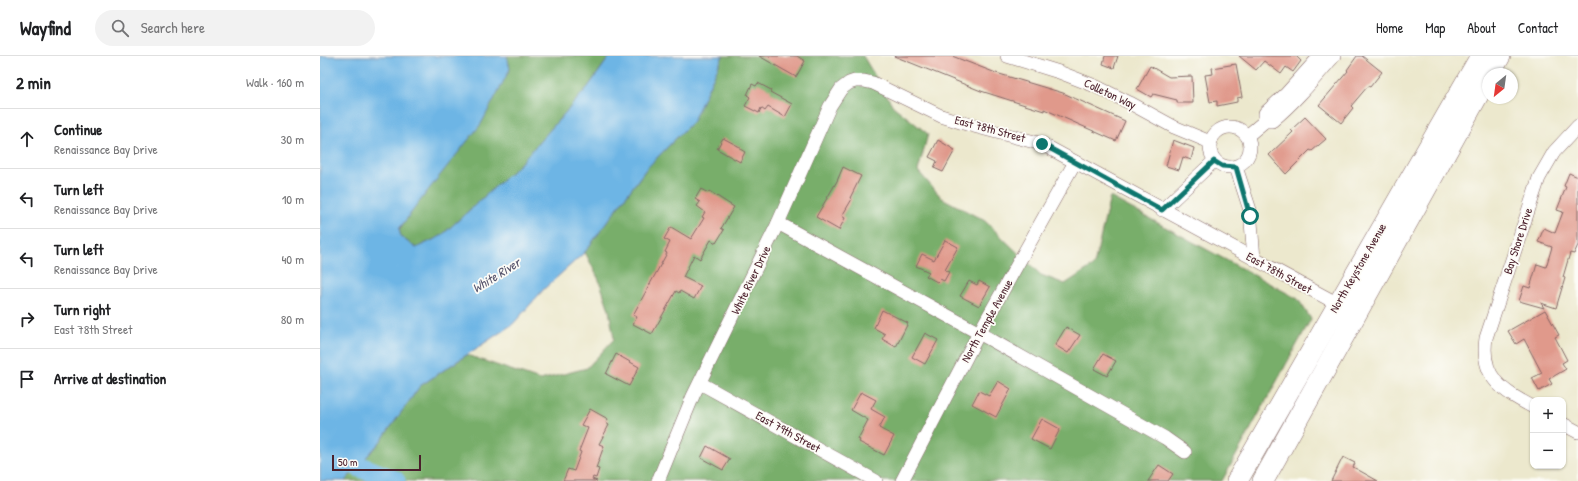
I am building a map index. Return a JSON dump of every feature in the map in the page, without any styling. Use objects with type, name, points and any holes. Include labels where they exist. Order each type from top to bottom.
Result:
[{"type":"main road","name":"North Keystone Avenue","points":[[1236,481],[1481,56]]},
{"type":"main road","points":[[1493,68],[1500,56]]},
{"type":"main road","name":"North Keystone Avenue","points":[[1263,481],[1482,88]]},
{"type":"street","name":"Colleton Way","points":[[1007,56],[1059,72],[1095,86],[1174,127],[1210,142]]},
{"type":"street","points":[[1265,121],[1265,114],[1286,94],[1320,56]]},
{"type":"street","points":[[1247,136],[1265,121],[1272,121],[1283,112],[1334,56]]},
{"type":"street","name":"East 78th Street","points":[[849,83],[855,81],[873,83],[942,116],[1042,144],[1338,304]]},
{"type":"street","name":"White River Drive","points":[[658,481],[700,383],[778,223],[830,106],[841,89],[849,83]]},
{"type":"street","name":"Bay Shore Drive","points":[[1530,405],[1499,386],[1487,366],[1484,349],[1486,338],[1539,178],[1554,152],[1578,126]]},
{"type":"street","points":[[1228,127],[1238,128],[1247,136],[1250,148],[1245,161],[1236,167],[1222,166],[1214,161],[1209,151],[1210,142],[1214,134],[1219,129],[1228,127]]},
{"type":"street","points":[[1162,210],[1214,161]]},
{"type":"street","name":"North Temple Avenue","points":[[902,481],[979,332],[1074,162]]},
{"type":"street","points":[[1236,167],[1250,210],[1254,259]]},
{"type":"street","points":[[778,223],[979,332],[1165,438],[1185,452]]},
{"type":"street","name":"East 79th Street","points":[[700,383],[876,481]]},
{"type":"street","points":[[1566,426],[1578,432]]},
{"type":"green space","points":[[507,56],[610,56],[588,87],[518,166],[441,236],[416,248],[401,237],[399,230],[510,69]]},
{"type":"green space","points":[[723,56],[863,56],[893,106],[928,134],[918,171],[942,198],[985,221],[1041,275],[1065,284],[1094,265],[1110,197],[1298,299],[1311,319],[1222,481],[345,481],[380,442],[420,386],[467,355],[540,380],[587,368],[614,339],[609,310],[599,280],[585,252],[646,169],[693,121]]},
{"type":"water","name":"White River","points":[[320,56],[507,56],[510,69],[481,124],[399,229],[401,237],[416,248],[441,236],[518,166],[588,87],[610,56],[723,56],[693,121],[646,169],[585,252],[544,289],[513,324],[420,386],[380,442],[345,481],[320,481]]},
{"type":"building","points":[[759,56],[797,56],[805,61],[796,77]]},
{"type":"building","points":[[894,56],[952,56],[996,73],[1063,93],[1125,121],[1116,141],[1044,109],[1044,111],[981,91]]},
{"type":"building","points":[[1105,56],[1118,56],[1114,68],[1103,64]]},
{"type":"building","points":[[1239,56],[1296,56],[1301,61],[1293,72],[1286,67],[1281,74],[1264,61],[1256,70]]},
{"type":"building","points":[[1357,56],[1362,56],[1382,72],[1370,87],[1368,86],[1351,106],[1353,108],[1341,123],[1319,105],[1348,71],[1347,70]]},
{"type":"building","points":[[1236,64],[1242,97],[1237,98],[1237,102],[1217,106],[1217,101],[1210,102],[1205,75],[1213,74],[1212,68]]},
{"type":"building","points":[[1150,66],[1169,77],[1192,76],[1193,103],[1177,103],[1177,100],[1153,94],[1151,97],[1137,89]]},
{"type":"building","points":[[758,83],[771,90],[770,92],[792,104],[785,117],[768,107],[765,111],[761,108],[759,113],[745,106],[750,97],[747,95],[752,84],[756,86]]},
{"type":"building","points":[[1305,117],[1326,139],[1312,151],[1310,150],[1286,174],[1269,155],[1293,132],[1291,130]]},
{"type":"building","points":[[723,138],[740,147],[740,149],[745,152],[740,162],[717,149]]},
{"type":"building","points":[[938,140],[955,150],[943,172],[934,168],[937,161],[929,157]]},
{"type":"building","points":[[1173,140],[1194,148],[1191,160],[1183,157],[1179,170],[1166,166]]},
{"type":"building","points":[[843,167],[861,176],[850,198],[852,199],[842,216],[845,218],[839,230],[816,217],[837,181]]},
{"type":"building","points":[[1569,173],[1578,177],[1578,245],[1574,254],[1570,253],[1563,277],[1565,278],[1556,308],[1541,303],[1544,308],[1519,301],[1524,286],[1530,288],[1537,264],[1546,267],[1552,247],[1538,242],[1544,228],[1555,233],[1563,212],[1557,210],[1566,187],[1564,186]]},
{"type":"building","points":[[701,189],[708,193],[709,191],[734,207],[721,228],[724,230],[716,243],[711,240],[700,259],[694,255],[683,277],[701,286],[694,299],[680,291],[679,293],[676,291],[652,334],[633,324],[637,317],[633,315],[667,253],[665,252],[670,242],[664,239],[671,227],[691,239],[704,218],[702,217],[705,212],[697,206],[700,202],[695,199]]},
{"type":"building","points":[[945,240],[958,247],[945,270],[949,272],[944,281],[940,279],[937,282],[926,276],[929,272],[916,266],[922,254],[934,260]]},
{"type":"building","points":[[969,281],[977,285],[979,281],[990,287],[979,306],[960,296]]},
{"type":"building","points":[[882,310],[908,323],[896,347],[882,339],[885,334],[874,328]]},
{"type":"building","points":[[1545,310],[1559,335],[1555,337],[1567,360],[1562,363],[1566,369],[1549,379],[1552,384],[1539,391],[1532,378],[1542,373],[1524,339],[1516,344],[1508,331]]},
{"type":"building","points":[[1066,327],[1080,335],[1068,353],[1055,345]]},
{"type":"building","points":[[925,333],[938,340],[925,364],[912,357]]},
{"type":"building","points":[[616,354],[639,367],[629,386],[606,374]]},
{"type":"building","points":[[1103,354],[1116,361],[1107,376],[1094,369]]},
{"type":"building","points":[[998,381],[1011,389],[996,417],[972,404],[979,391],[989,396]]},
{"type":"building","points":[[861,392],[876,400],[871,409],[885,417],[879,428],[894,436],[884,455],[859,442],[860,440],[858,439],[868,420],[851,410]]},
{"type":"building","points":[[590,409],[608,419],[606,423],[609,425],[599,444],[604,446],[596,468],[599,469],[596,478],[593,477],[592,479],[597,481],[563,481],[568,469],[574,471],[581,452],[579,451],[588,428],[581,425]]},
{"type":"building","points":[[1042,419],[1060,429],[1050,449],[1031,439]]},
{"type":"building","points":[[707,446],[730,459],[723,470],[701,458]]},
{"type":"building","points":[[1343,457],[1355,463],[1353,467],[1378,481],[1331,481]]},
{"type":"building","points":[[1159,465],[1173,474],[1168,481],[1148,481]]},
{"type":"waterway","points":[[320,439],[358,466],[395,481]]},
{"type":"route","points":[[1042,144],[1162,210],[1214,161],[1222,166],[1231,168],[1236,167],[1250,210],[1250,216]]}]
